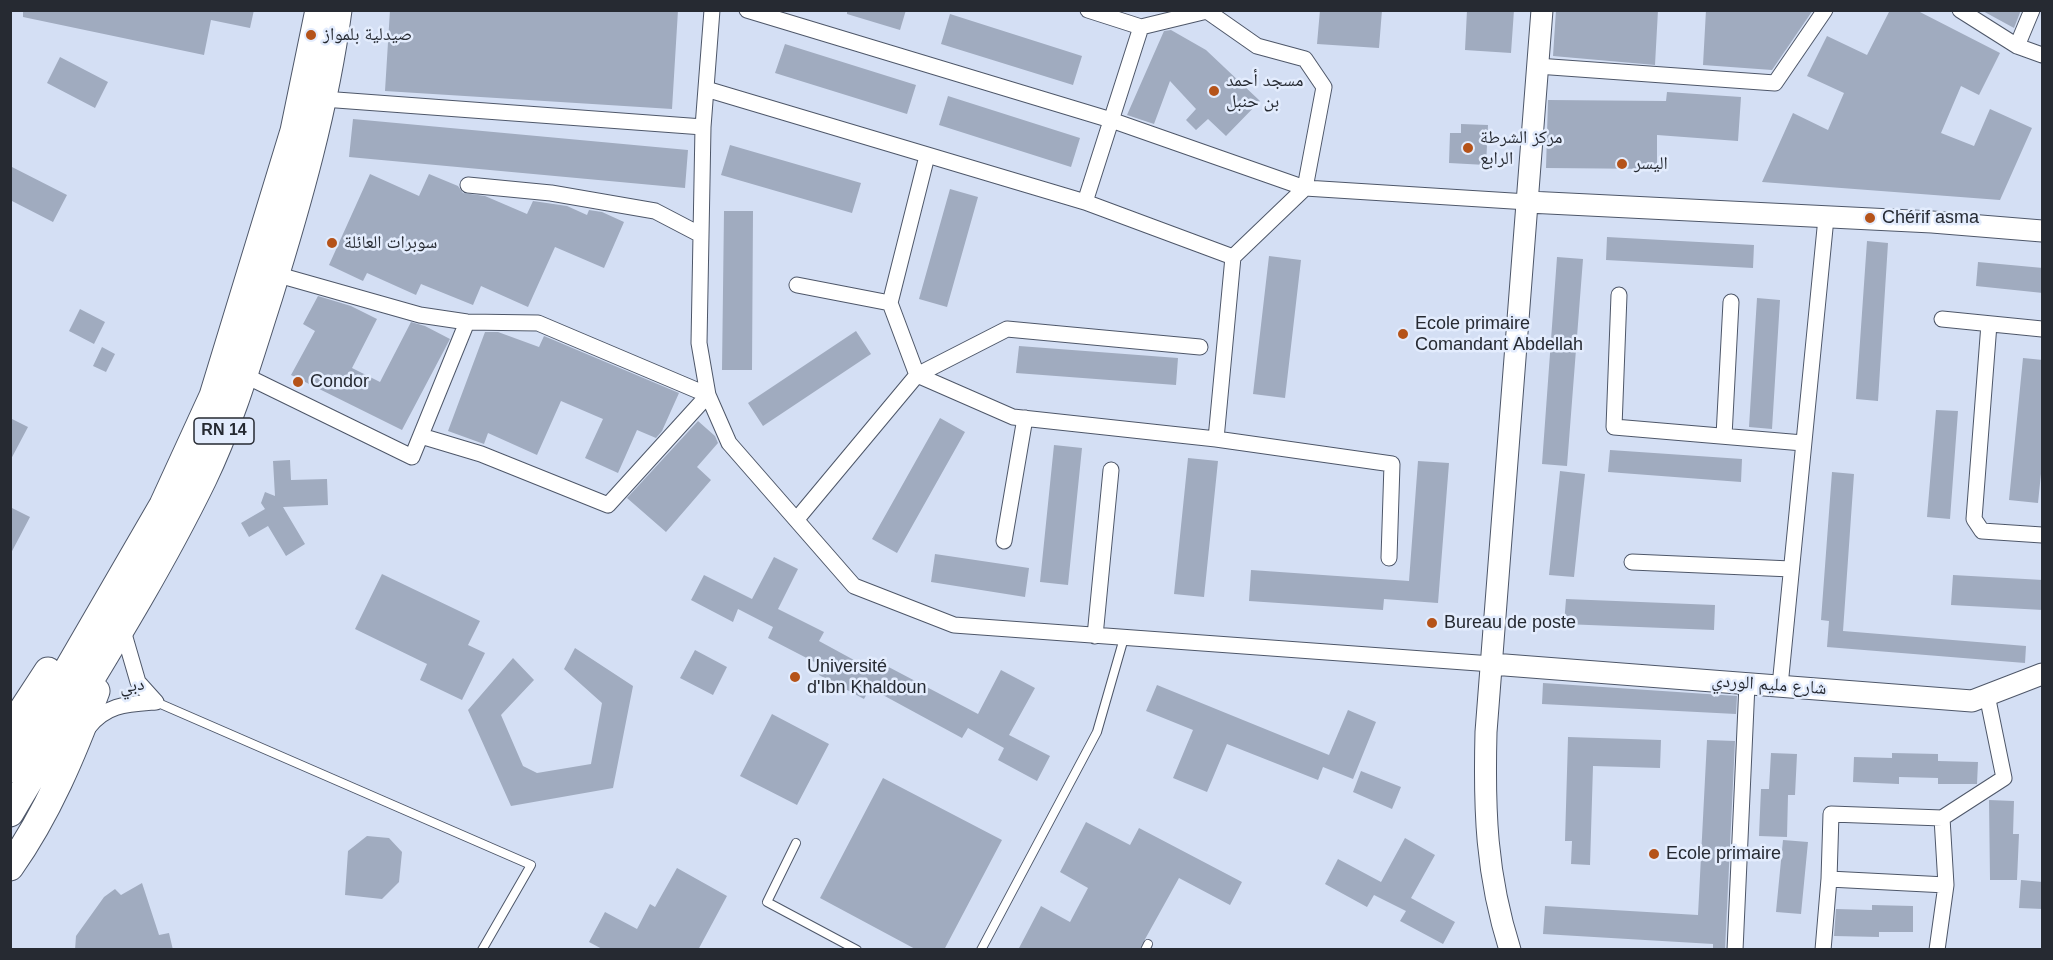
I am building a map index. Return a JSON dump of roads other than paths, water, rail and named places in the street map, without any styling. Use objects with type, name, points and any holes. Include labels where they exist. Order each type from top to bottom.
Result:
[{"type":"highway","name":"RN 14","points":[[10,813],[112,619],[213,396],[281,177],[296,120],[319,10]]},
{"type":"highway","name":"RN 14","points":[[10,769],[112,619],[203,479],[244,375],[303,181],[323,99],[338,10]]},
{"type":"highway","points":[[10,729],[55,660],[112,619]]},
{"type":"highway","points":[[10,887],[77,742],[112,619]]},
{"type":"highway","points":[[10,867],[37,829]]},
{"type":"street","points":[[712,10],[703,127],[699,343],[708,395],[729,443],[854,586],[954,626],[1492,664]]},
{"type":"street","points":[[747,10],[1112,120],[1305,188],[2043,231]]},
{"type":"street","points":[[1088,10],[1141,27],[1208,11],[1257,46],[1305,59],[1324,87],[1305,188],[1233,257],[1216,439]]},
{"type":"street","points":[[1510,950],[1500,919],[1491,869],[1484,807],[1492,664],[1542,10]]},
{"type":"street","points":[[1537,66],[1775,83],[1825,10]]},
{"type":"street","points":[[1960,10],[2017,46],[2043,55]]},
{"type":"street","points":[[2017,46],[2032,10]]},
{"type":"street","points":[[1085,202],[1141,27]]},
{"type":"street","points":[[706,88],[1085,202],[1233,257]]},
{"type":"street","points":[[323,99],[703,127]]},
{"type":"street","points":[[927,156],[890,303],[917,375],[1013,417],[1216,439],[1392,464],[1389,558]]},
{"type":"street","points":[[468,185],[551,194],[655,211],[701,235]]},
{"type":"street","points":[[1780,686],[1826,218]]},
{"type":"street","points":[[276,274],[420,315],[466,322],[537,323],[708,395]]},
{"type":"street","points":[[797,285],[890,303]]},
{"type":"street","points":[[1619,295],[1614,427],[1803,443]]},
{"type":"street","points":[[1724,436],[1731,302]]},
{"type":"street","points":[[1942,319],[2043,329]]},
{"type":"street","points":[[244,375],[412,457],[466,322]]},
{"type":"street","points":[[1989,324],[1974,519],[1982,531],[2043,535]]},
{"type":"street","points":[[797,519],[917,375],[1007,329],[1200,347]]},
{"type":"street","points":[[421,436],[481,454],[608,505],[708,395]]},
{"type":"street","points":[[1004,541],[1025,418]]},
{"type":"street","points":[[1095,636],[1111,470]]},
{"type":"street","points":[[1632,562],[1791,569]]},
{"type":"street","name":"دبي","points":[[112,619],[138,682],[156,702]]},
{"type":"street","name":"شارع مليم الوردي","points":[[1492,664],[1972,701],[2043,674]]},
{"type":"street","points":[[1736,950],[1747,684]]},
{"type":"street","points":[[1823,950],[1829,879],[1831,814],[1942,818],[2004,778],[1987,695]]},
{"type":"street","name":"دبي","points":[[77,742],[97,716],[119,704],[156,702]]},
{"type":"street","points":[[1937,950],[1946,885],[1942,818]]},
{"type":"street","points":[[1829,879],[1946,885]]},
{"type":"lane","points":[[981,950],[1097,732],[1124,638]]},
{"type":"lane","points":[[156,702],[531,865],[482,950]]},
{"type":"lane","points":[[796,843],[767,902],[857,950]]},
{"type":"place","name":"صيدلية بلمواز","points":[[311,35]]},
{"type":"place","name":"مسجد أحمد بن حنبل","points":[[1214,91]]},
{"type":"place","name":"مركز الشرطة الرابع","points":[[1468,148]]},
{"type":"place","name":"اليسر","points":[[1622,164]]},
{"type":"place","name":"Chérif asma","points":[[1870,218]]},
{"type":"place","name":"سوبرات العائلة","points":[[332,243]]},
{"type":"place","name":"Ecole primaire Comandant Abdellah","points":[[1403,334]]},
{"type":"place","name":"Condor","points":[[298,382]]},
{"type":"place","name":"Bureau de poste","points":[[1432,623]]},
{"type":"place","name":"Université d'Ibn Khaldoun","points":[[795,677]]},
{"type":"place","name":"Ecole primaire","points":[[1654,854]]}]
